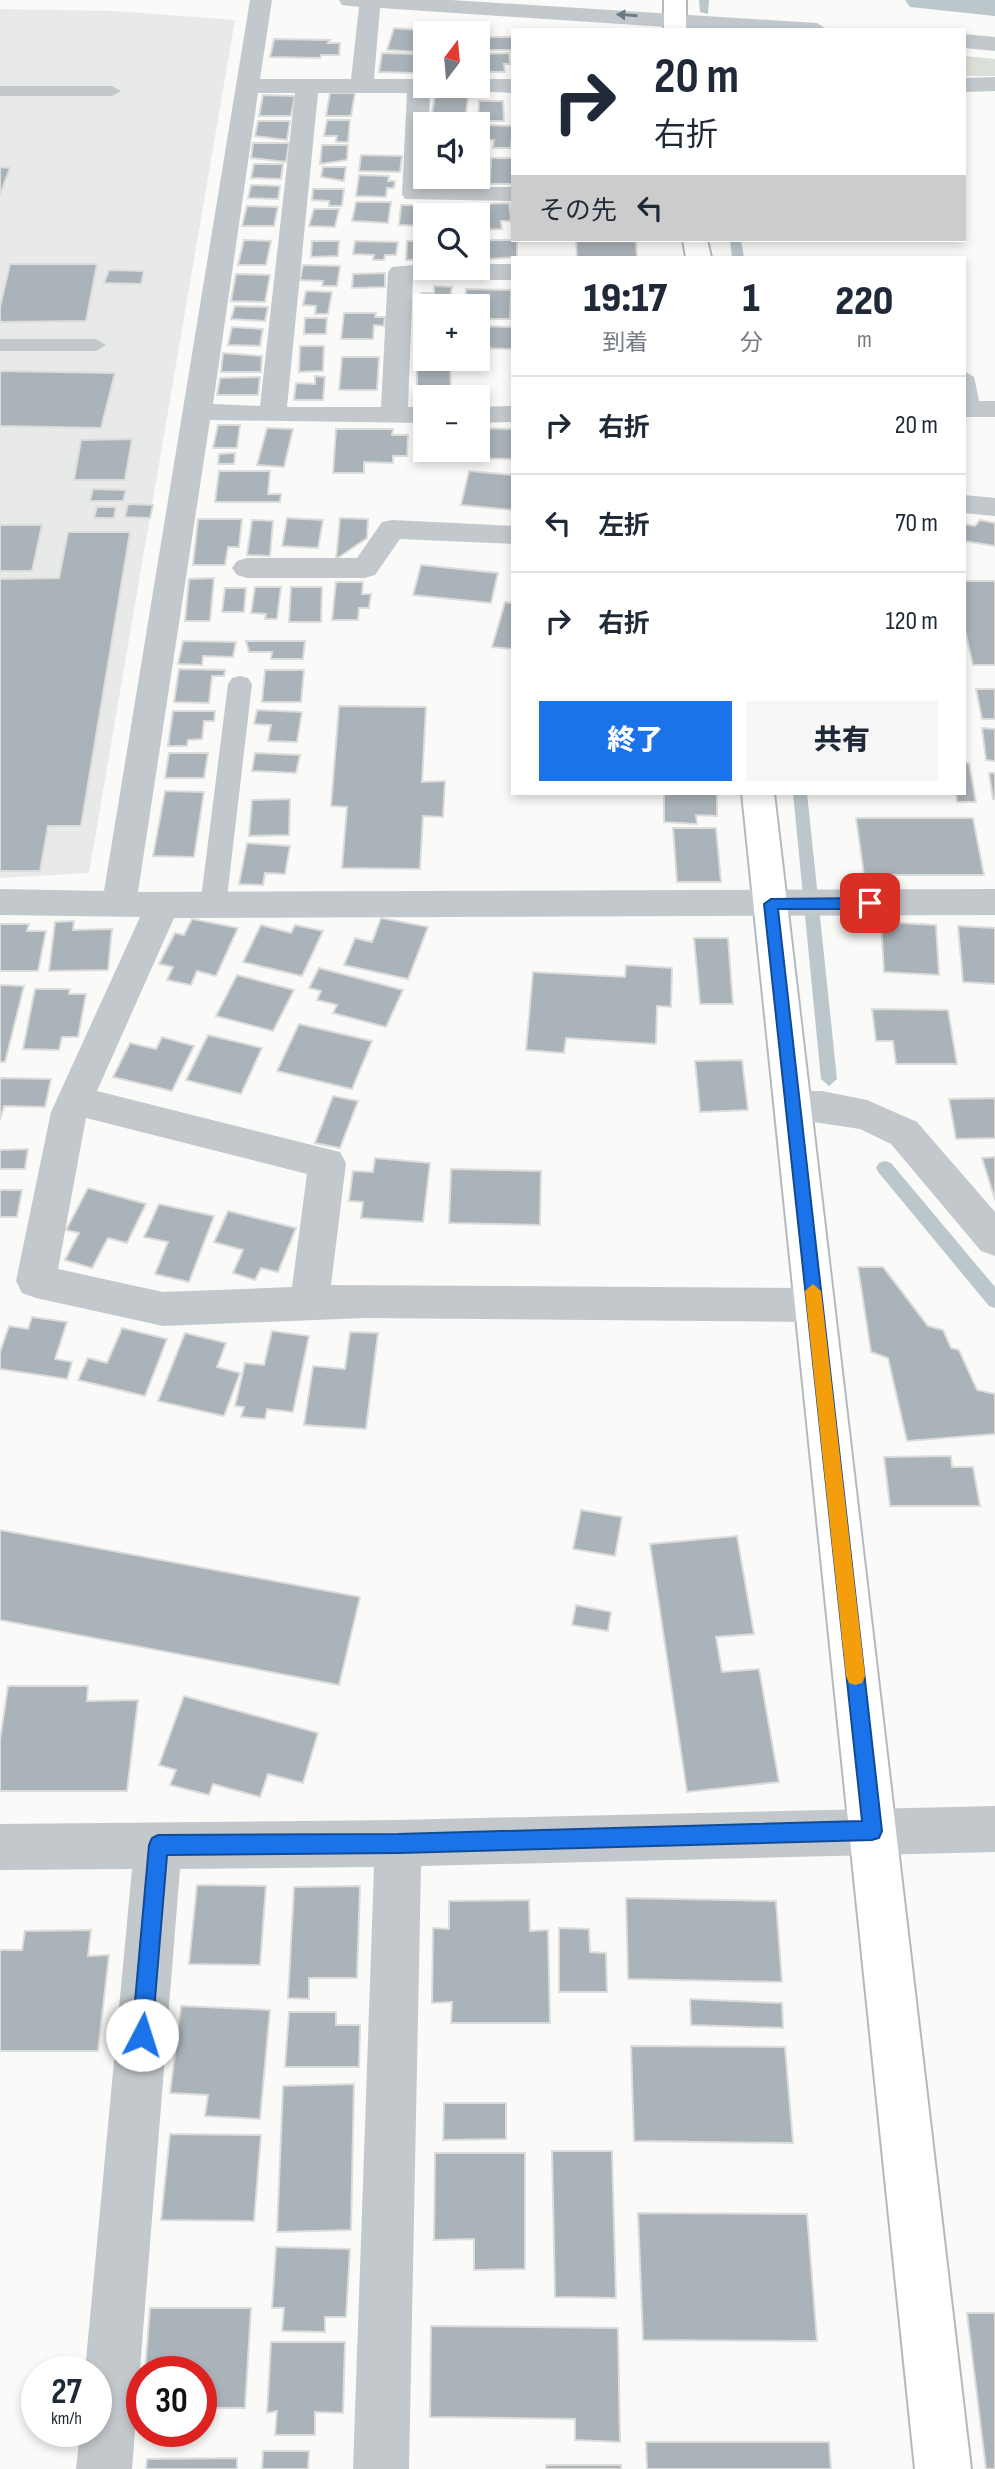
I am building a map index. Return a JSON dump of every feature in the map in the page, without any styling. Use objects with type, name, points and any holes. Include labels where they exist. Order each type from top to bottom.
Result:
[{"type":"street","points":[[120,903],[261,0]]},
{"type":"street","points":[[362,85],[360,1],[676,16],[797,28]]},
{"type":"street","points":[[966,41],[995,44]]},
{"type":"street","points":[[966,85],[995,86]]},
{"type":"street","points":[[248,86],[413,86]]},
{"type":"street","points":[[273,415],[307,86]]},
{"type":"street","points":[[490,86],[511,86]]},
{"type":"street","points":[[421,98],[414,194],[511,194]]},
{"type":"street","points":[[394,415],[401,272],[511,272]]},
{"type":"street","points":[[198,411],[273,415],[413,415]]},
{"type":"street","points":[[490,415],[511,414]]},
{"type":"street","points":[[966,504],[995,508]]},
{"type":"street","points":[[247,568],[365,568],[392,530],[511,535]]},
{"type":"street","points":[[758,795],[943,2469]]},
{"type":"street","points":[[0,902],[213,906],[995,902]]},
{"type":"street","points":[[163,905],[69,1112],[36,1281],[163,1309],[309,1303],[814,1305]]},
{"type":"street","points":[[74,1100],[327,1163],[309,1303]]},
{"type":"street","points":[[793,1106],[822,1106],[867,1115],[904,1133],[995,1239]]},
{"type":"street","points":[[0,1847],[398,1843],[995,1829]]},
{"type":"street","points":[[381,2469],[398,1843]]},
{"type":"street","points":[[104,2469],[158,1845]]},
{"type":"lane","points":[[0,91],[112,91]]},
{"type":"lane","points":[[0,345],[96,345]]},
{"type":"lane","points":[[966,382],[977,409]]},
{"type":"lane","points":[[213,906],[240,684]]},
{"type":"shaded area","points":[[0,9],[115,11],[235,20],[89,873],[0,878]]},
{"type":"shaded area","points":[[966,56],[995,59],[995,76],[966,76]]},
{"type":"building","points":[[394,28],[413,30],[413,52],[387,50]]},
{"type":"building","points":[[490,37],[511,37],[511,50],[490,50]]},
{"type":"building","points":[[274,39],[330,40],[328,43],[340,43],[339,55],[321,55],[320,58],[270,57]]},
{"type":"building","points":[[382,53],[413,54],[413,73],[379,72]]},
{"type":"building","points":[[509,53],[510,64],[504,64],[505,72],[490,72],[490,54]]},
{"type":"building","points":[[330,93],[355,93],[351,116],[326,116]]},
{"type":"building","points":[[263,95],[295,96],[291,116],[259,116]]},
{"type":"building","points":[[435,98],[468,98],[466,112],[432,112]]},
{"type":"building","points":[[479,101],[503,101],[504,121],[490,121],[490,112],[478,112]]},
{"type":"building","points":[[327,120],[350,120],[348,142],[336,142],[337,136],[324,136]]},
{"type":"building","points":[[258,121],[290,121],[287,140],[255,136]]},
{"type":"building","points":[[490,125],[511,126],[511,148],[493,148],[494,140],[490,140]]},
{"type":"building","points":[[253,143],[289,143],[286,162],[251,158]]},
{"type":"building","points":[[322,145],[348,145],[347,160],[320,164]]},
{"type":"building","points":[[361,155],[402,156],[400,172],[359,171]]},
{"type":"building","points":[[491,158],[511,158],[511,184],[490,184]]},
{"type":"building","points":[[254,164],[283,164],[281,179],[251,178]]},
{"type":"building","points":[[0,167],[10,168],[0,195]]},
{"type":"building","points":[[323,167],[346,167],[344,181],[321,177]]},
{"type":"building","points":[[359,175],[389,176],[388,181],[395,181],[394,188],[387,188],[386,197],[356,196]]},
{"type":"building","points":[[251,185],[280,186],[278,199],[248,198]]},
{"type":"building","points":[[313,189],[344,189],[342,206],[329,206],[329,201],[312,200]]},
{"type":"building","points":[[356,202],[391,202],[388,223],[352,221]]},
{"type":"building","points":[[509,203],[511,221],[501,221],[502,229],[490,230],[490,204]]},
{"type":"building","points":[[401,205],[413,205],[413,226],[399,225]]},
{"type":"building","points":[[247,206],[278,207],[274,226],[242,226]]},
{"type":"building","points":[[314,209],[339,209],[335,227],[309,226]]},
{"type":"building","points":[[244,240],[271,241],[266,265],[238,265]]},
{"type":"building","points":[[490,240],[517,242],[517,256],[490,259]]},
{"type":"building","points":[[312,241],[339,241],[338,256],[311,257]]},
{"type":"building","points":[[355,241],[398,242],[396,255],[385,255],[384,260],[373,260],[374,255],[353,254]]},
{"type":"building","points":[[407,241],[413,241],[413,260],[406,260]]},
{"type":"building","points":[[576,242],[636,242],[637,256],[577,256]]},
{"type":"building","points":[[10,264],[97,264],[86,321],[0,322],[0,307]]},
{"type":"building","points":[[303,265],[340,266],[337,286],[322,286],[323,281],[300,280]]},
{"type":"building","points":[[109,270],[144,271],[141,284],[104,283]]},
{"type":"building","points":[[385,273],[385,287],[352,288],[353,274]]},
{"type":"building","points":[[236,274],[270,275],[265,302],[231,301]]},
{"type":"building","points":[[434,286],[452,287],[451,294],[422,294],[434,293]]},
{"type":"building","points":[[466,289],[511,290],[510,319],[490,319],[490,294],[466,294]]},
{"type":"building","points":[[306,291],[332,292],[328,314],[315,314],[316,306],[303,305]]},
{"type":"building","points":[[235,306],[268,307],[265,321],[231,319]]},
{"type":"building","points":[[344,313],[376,313],[375,317],[385,317],[384,326],[374,325],[373,339],[341,339]]},
{"type":"building","points":[[305,318],[327,318],[326,334],[304,334]]},
{"type":"building","points":[[490,326],[511,327],[511,349],[490,348]]},
{"type":"building","points":[[232,327],[263,329],[260,346],[228,345]]},
{"type":"building","points":[[300,346],[324,346],[323,371],[299,372]]},
{"type":"building","points":[[223,353],[262,356],[261,372],[221,372]]},
{"type":"building","points":[[342,357],[379,357],[377,390],[339,390]]},
{"type":"building","points":[[0,371],[115,373],[101,428],[0,426]]},
{"type":"building","points":[[417,371],[450,371],[451,385],[417,385]]},
{"type":"building","points":[[315,376],[325,377],[323,400],[294,400],[296,383],[315,384]]},
{"type":"building","points":[[260,377],[258,395],[217,395],[220,378]]},
{"type":"building","points":[[218,425],[240,425],[237,448],[213,448]]},
{"type":"building","points":[[267,428],[293,429],[284,467],[257,465]]},
{"type":"building","points":[[490,428],[511,429],[511,459],[490,458]]},
{"type":"building","points":[[336,429],[393,429],[392,435],[408,435],[407,456],[393,456],[393,463],[364,462],[364,473],[333,473]]},
{"type":"building","points":[[132,439],[125,480],[74,480],[81,440]]},
{"type":"building","points":[[235,453],[234,464],[218,464],[219,454]]},
{"type":"building","points":[[219,471],[270,471],[268,494],[281,494],[280,502],[215,502]]},
{"type":"building","points":[[469,471],[511,475],[511,510],[461,505]]},
{"type":"building","points":[[93,489],[126,490],[123,501],[90,501]]},
{"type":"building","points":[[128,504],[153,505],[150,518],[125,517]]},
{"type":"building","points":[[97,507],[116,507],[114,518],[94,518]]},
{"type":"building","points":[[287,518],[323,520],[318,548],[282,546]]},
{"type":"building","points":[[340,518],[368,519],[367,538],[336,559]]},
{"type":"building","points":[[198,519],[242,519],[239,547],[228,547],[225,565],[193,565]]},
{"type":"building","points":[[252,520],[273,521],[270,556],[247,555]]},
{"type":"building","points":[[980,520],[995,523],[995,546],[966,541],[966,524],[975,526]]},
{"type":"building","points":[[0,525],[42,525],[32,571],[0,571]]},
{"type":"building","points":[[68,532],[130,532],[81,826],[48,826],[40,871],[0,871],[0,579],[59,578]]},
{"type":"building","points":[[421,565],[498,573],[491,603],[413,595]]},
{"type":"building","points":[[214,578],[210,621],[185,621],[189,579]]},
{"type":"building","points":[[966,581],[995,581],[995,665],[973,665],[966,635]]},
{"type":"building","points":[[336,582],[363,582],[362,594],[371,594],[369,608],[359,608],[358,620],[332,620]]},
{"type":"building","points":[[255,587],[281,587],[277,619],[265,619],[266,614],[251,613]]},
{"type":"building","points":[[291,587],[322,587],[321,622],[289,622]]},
{"type":"building","points":[[225,588],[246,588],[244,612],[222,612]]},
{"type":"building","points":[[505,602],[511,603],[511,649],[492,647]]},
{"type":"building","points":[[183,641],[236,642],[233,657],[203,656],[202,665],[178,664]]},
{"type":"building","points":[[246,641],[305,641],[303,659],[271,659],[272,652],[249,652]]},
{"type":"building","points":[[179,669],[225,670],[224,676],[212,676],[209,703],[174,702]]},
{"type":"building","points":[[265,670],[304,670],[301,702],[262,702]]},
{"type":"building","points":[[976,689],[995,689],[995,719],[982,719]]},
{"type":"building","points":[[339,706],[426,707],[422,782],[445,781],[443,817],[423,816],[420,869],[342,868],[347,807],[331,806]]},
{"type":"building","points":[[257,710],[302,712],[297,742],[268,741],[271,725],[254,724]]},
{"type":"building","points":[[173,711],[215,711],[214,721],[204,721],[202,739],[188,740],[187,746],[168,746]]},
{"type":"building","points":[[982,728],[995,729],[995,761],[986,760]]},
{"type":"building","points":[[169,753],[208,753],[204,778],[165,778]]},
{"type":"building","points":[[255,753],[300,755],[296,773],[252,771]]},
{"type":"building","points":[[966,763],[969,763],[976,802],[957,802],[956,795],[966,795]]},
{"type":"building","points":[[989,773],[995,773],[995,799],[993,799]]},
{"type":"building","points":[[165,791],[204,792],[194,857],[153,856]]},
{"type":"building","points":[[664,795],[717,795],[717,816],[696,815],[697,824],[664,822]]},
{"type":"building","points":[[290,799],[289,835],[249,836],[252,800]]},
{"type":"building","points":[[856,818],[973,818],[984,875],[864,875]]},
{"type":"building","points":[[673,828],[716,828],[721,882],[677,882]]},
{"type":"building","points":[[247,843],[290,846],[285,874],[265,873],[263,885],[239,884]]},
{"type":"building","points":[[381,918],[428,927],[408,979],[344,965],[355,938],[372,942]]},
{"type":"building","points":[[192,919],[238,928],[216,976],[197,971],[191,985],[167,980],[173,967],[159,964],[175,933],[184,935]]},
{"type":"building","points":[[74,921],[73,930],[112,929],[108,970],[49,971],[55,922]]},
{"type":"building","points":[[881,922],[936,925],[939,975],[884,972]]},
{"type":"building","points":[[0,924],[29,924],[27,931],[46,931],[38,971],[0,971]]},
{"type":"building","points":[[261,925],[291,933],[295,925],[323,931],[302,976],[243,962]]},
{"type":"building","points":[[958,926],[995,928],[995,984],[963,982]]},
{"type":"building","points":[[694,938],[728,938],[733,1004],[700,1004]]},
{"type":"building","points":[[626,965],[672,968],[671,1007],[657,1006],[656,1044],[566,1038],[564,1053],[526,1050],[533,972],[625,977]]},
{"type":"building","points":[[319,968],[403,990],[386,1027],[333,1013],[337,1005],[317,1000],[321,991],[309,988]]},
{"type":"building","points":[[237,975],[294,990],[273,1031],[216,1016]]},
{"type":"building","points":[[0,985],[24,986],[5,1062],[0,1062]]},
{"type":"building","points":[[35,989],[70,989],[69,994],[86,994],[78,1037],[62,1037],[59,1050],[23,1049]]},
{"type":"building","points":[[872,1009],[948,1010],[957,1064],[896,1064],[893,1041],[876,1041]]},
{"type":"building","points":[[299,1024],[372,1041],[352,1089],[277,1071]]},
{"type":"building","points":[[208,1035],[262,1048],[241,1094],[186,1080]]},
{"type":"building","points":[[162,1037],[194,1046],[172,1091],[113,1077],[130,1043],[156,1049]]},
{"type":"building","points":[[742,1060],[748,1110],[700,1112],[695,1061]]},
{"type":"building","points":[[0,1078],[51,1079],[45,1107],[4,1106],[0,1120]]},
{"type":"building","points":[[333,1096],[358,1101],[340,1148],[315,1143]]},
{"type":"building","points":[[995,1098],[995,1138],[956,1139],[949,1099]]},
{"type":"building","points":[[28,1149],[25,1169],[0,1169],[0,1150]]},
{"type":"building","points":[[995,1157],[995,1200],[982,1158]]},
{"type":"building","points":[[375,1158],[430,1163],[423,1222],[361,1218],[363,1202],[349,1201],[353,1171],[373,1172]]},
{"type":"building","points":[[451,1169],[541,1171],[540,1225],[449,1223]]},
{"type":"building","points":[[88,1188],[146,1204],[127,1243],[108,1238],[92,1268],[65,1260],[79,1233],[66,1230]]},
{"type":"building","points":[[0,1190],[22,1190],[17,1217],[0,1217]]},
{"type":"building","points":[[159,1204],[214,1216],[189,1282],[155,1274],[168,1242],[144,1237]]},
{"type":"building","points":[[228,1211],[296,1228],[278,1272],[261,1268],[255,1280],[233,1273],[243,1250],[214,1242]]},
{"type":"building","points":[[858,1267],[883,1267],[928,1326],[943,1330],[951,1348],[959,1350],[977,1390],[995,1394],[995,1434],[907,1441],[888,1358],[871,1352]]},
{"type":"building","points":[[32,1317],[67,1322],[55,1359],[72,1362],[67,1379],[0,1369],[0,1352],[9,1326],[28,1329]]},
{"type":"building","points":[[122,1328],[167,1339],[145,1396],[78,1380],[88,1358],[107,1363]]},
{"type":"building","points":[[272,1331],[309,1336],[293,1412],[267,1409],[265,1419],[241,1417],[244,1407],[235,1406],[245,1363],[264,1365]]},
{"type":"building","points":[[350,1332],[378,1333],[366,1429],[304,1425],[313,1366],[345,1369]]},
{"type":"building","points":[[185,1333],[226,1343],[217,1367],[240,1373],[224,1416],[158,1401]]},
{"type":"building","points":[[951,1456],[952,1467],[973,1467],[980,1506],[890,1506],[884,1457]]},
{"type":"building","points":[[581,1510],[622,1517],[615,1556],[573,1549]]},
{"type":"building","points":[[0,1530],[360,1597],[339,1685],[0,1620]]},
{"type":"building","points":[[737,1536],[754,1634],[716,1637],[722,1672],[759,1669],[779,1782],[687,1792],[650,1544]]},
{"type":"building","points":[[576,1605],[611,1612],[608,1631],[572,1625]]},
{"type":"building","points":[[8,1686],[88,1686],[87,1701],[138,1700],[127,1791],[0,1791],[0,1740]]},
{"type":"building","points":[[184,1696],[318,1733],[303,1783],[268,1774],[260,1797],[213,1784],[209,1795],[170,1785],[176,1770],[159,1765]]},
{"type":"building","points":[[197,1885],[266,1886],[260,1965],[189,1964]]},
{"type":"building","points":[[360,1886],[357,1978],[309,1978],[309,1999],[288,1998],[294,1887]]},
{"type":"building","points":[[626,1898],[776,1901],[782,1982],[628,1979]]},
{"type":"building","points":[[529,1900],[530,1931],[548,1930],[550,2023],[451,2023],[452,2002],[432,2003],[433,1928],[449,1929],[449,1901]]},
{"type":"building","points":[[559,1928],[589,1929],[590,1952],[606,1953],[607,1992],[559,1992]]},
{"type":"building","points":[[91,1930],[88,1956],[109,1955],[98,2051],[0,2051],[0,1950],[22,1950],[25,1931]]},
{"type":"building","points":[[690,1999],[782,2003],[783,2028],[691,2025]]},
{"type":"building","points":[[181,2006],[270,2010],[260,2119],[205,2116],[208,2095],[170,2093]]},
{"type":"building","points":[[289,2012],[336,2012],[336,2025],[360,2025],[359,2067],[285,2067]]},
{"type":"building","points":[[631,2046],[785,2047],[793,2143],[634,2141]]},
{"type":"building","points":[[354,2084],[351,2230],[277,2232],[283,2086]]},
{"type":"building","points":[[444,2103],[506,2103],[506,2139],[443,2140]]},
{"type":"building","points":[[170,2134],[261,2135],[254,2221],[161,2220]]},
{"type":"building","points":[[552,2151],[612,2151],[616,2298],[555,2297]]},
{"type":"building","points":[[435,2153],[525,2153],[525,2269],[474,2270],[474,2239],[434,2240]]},
{"type":"building","points":[[638,2213],[807,2214],[817,2341],[643,2340]]},
{"type":"building","points":[[276,2247],[350,2249],[346,2317],[325,2317],[325,2332],[282,2331],[284,2308],[272,2308]]},
{"type":"building","points":[[150,2308],[251,2308],[245,2408],[217,2408],[217,2356],[146,2356]]},
{"type":"building","points":[[967,2313],[995,2313],[995,2469],[986,2469]]},
{"type":"building","points":[[431,2326],[618,2328],[620,2442],[575,2440],[575,2419],[430,2417]]},
{"type":"building","points":[[271,2342],[345,2342],[343,2413],[315,2412],[315,2435],[275,2435],[277,2411],[267,2413]]},
{"type":"building","points":[[646,2442],[829,2442],[831,2469],[647,2469]]},
{"type":"building","points":[[263,2451],[309,2451],[308,2469],[262,2469]]},
{"type":"building","points":[[237,2458],[237,2469],[146,2469],[147,2459]]},
{"type":"building","points":[[546,2465],[621,2465],[621,2469],[546,2469]]},
{"type":"waterway","points":[[704,0],[705,12]]},
{"type":"waterway","points":[[922,0],[995,6]]},
{"type":"waterway","points":[[736,242],[738,256]]},
{"type":"waterway","points":[[800,795],[829,1079]]},
{"type":"waterway","points":[[885,1168],[995,1300]]},
{"type":"slow traffic","points":[[813,1291],[855,1676]]},
{"type":"route","points":[[142,2035],[158,1845],[398,1843],[872,1831],[771,904],[870,903]]}]
